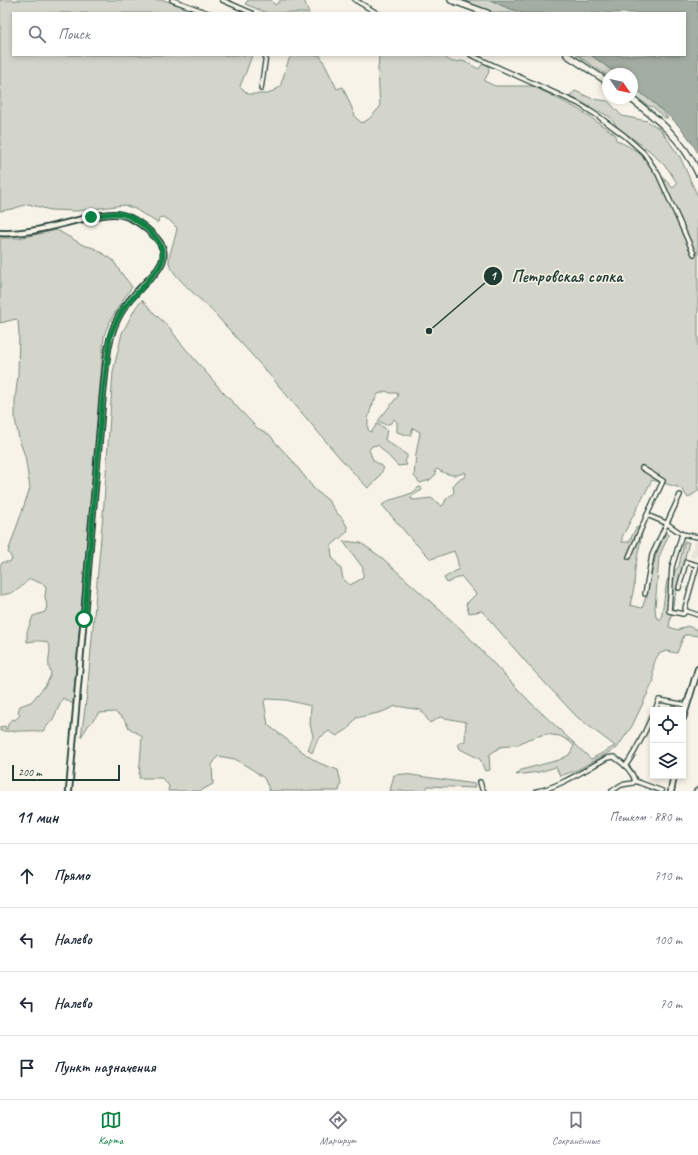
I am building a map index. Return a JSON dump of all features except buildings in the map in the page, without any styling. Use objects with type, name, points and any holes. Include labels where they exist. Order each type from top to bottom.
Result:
[{"type":"main road","points":[[454,1],[484,12]]},
{"type":"main road","points":[[569,56],[602,78]]},
{"type":"main road","points":[[638,104],[654,116],[674,135],[686,151],[698,173]]},
{"type":"main road","points":[[686,708],[698,670]]},
{"type":"main road","points":[[671,791],[673,779]]},
{"type":"street","points":[[172,0],[205,12]]},
{"type":"street","points":[[222,0],[250,12]]},
{"type":"street","points":[[355,0],[376,12]]},
{"type":"street","points":[[261,89],[266,56]]},
{"type":"street","points":[[473,56],[579,104],[625,136],[644,153],[659,176],[694,254]]},
{"type":"street","points":[[0,233],[20,232],[103,215],[120,214],[135,221],[150,232],[161,244],[163,254],[159,268],[120,313],[110,336],[103,394],[69,791]]},
{"type":"street","points":[[629,557],[663,480],[642,468]]},
{"type":"street","points":[[644,594],[652,555],[680,495]]},
{"type":"street","points":[[647,514],[666,523],[682,534],[698,537]]},
{"type":"street","points":[[682,534],[672,568],[670,602],[668,609],[669,611],[683,614],[686,611],[698,615]]},
{"type":"street","points":[[679,588],[686,562],[697,565],[685,608],[686,611]]},
{"type":"street","points":[[656,707],[659,700],[687,705]]},
{"type":"street","points":[[626,766],[644,735],[650,721]]},
{"type":"street","points":[[537,791],[544,790],[566,780],[607,758],[614,757],[626,766],[636,781]]},
{"type":"street","points":[[612,791],[621,785],[636,781],[662,791]]},
{"type":"street","points":[[480,782],[484,791]]},
{"type":"shaded area","points":[[0,0],[164,0],[197,12],[12,12],[12,56],[252,56],[240,86],[248,94],[268,94],[280,87],[289,59],[292,56],[320,56],[337,89],[343,87],[356,118],[362,123],[369,119],[380,107],[378,69],[379,56],[445,56],[452,62],[463,61],[479,69],[483,63],[488,65],[489,72],[484,81],[495,86],[533,86],[578,109],[615,134],[616,140],[638,152],[673,188],[677,183],[668,169],[650,151],[618,128],[610,117],[569,96],[575,91],[593,99],[602,100],[602,104],[611,104],[622,116],[647,121],[660,129],[680,157],[698,197],[698,491],[688,498],[681,488],[652,480],[622,537],[622,542],[629,542],[636,528],[641,526],[642,533],[630,605],[642,608],[656,555],[665,534],[669,534],[659,557],[655,608],[656,617],[661,620],[667,580],[679,566],[684,542],[689,542],[674,600],[669,627],[678,630],[687,626],[698,630],[698,636],[684,635],[677,653],[666,651],[659,654],[655,660],[653,673],[654,680],[632,726],[617,748],[577,770],[560,776],[556,767],[539,772],[516,775],[521,770],[559,760],[569,755],[574,746],[569,741],[560,736],[545,734],[528,739],[517,745],[500,747],[489,755],[490,770],[485,771],[480,759],[460,749],[458,744],[465,741],[466,722],[440,717],[430,723],[421,710],[396,706],[382,712],[356,718],[348,729],[337,736],[329,731],[318,739],[312,753],[308,750],[313,736],[310,724],[311,706],[286,700],[266,699],[264,701],[268,725],[308,756],[319,763],[338,770],[341,783],[339,791],[269,791],[264,778],[253,770],[235,759],[218,756],[212,765],[213,784],[200,791],[168,791],[169,786],[162,778],[139,778],[142,736],[129,728],[124,719],[115,712],[99,713],[81,737],[87,694],[104,503],[113,372],[122,333],[136,307],[142,300],[169,327],[179,341],[222,391],[257,428],[270,435],[315,490],[328,500],[342,518],[348,528],[347,532],[331,546],[332,557],[341,569],[343,579],[350,585],[363,578],[363,568],[343,541],[361,543],[381,557],[463,631],[530,702],[591,759],[615,746],[577,717],[532,669],[482,611],[469,613],[466,604],[476,594],[461,576],[447,583],[444,578],[459,569],[454,551],[431,559],[412,540],[382,505],[390,500],[412,493],[420,487],[422,490],[412,496],[411,499],[431,498],[442,506],[446,499],[454,493],[453,486],[458,480],[465,477],[466,473],[450,475],[437,469],[435,471],[436,474],[430,480],[420,483],[414,476],[420,432],[413,428],[410,436],[397,432],[397,422],[394,419],[391,423],[386,425],[378,421],[398,396],[397,393],[390,393],[386,391],[378,394],[370,411],[368,430],[371,432],[377,424],[385,428],[387,430],[385,440],[407,455],[405,461],[407,465],[398,466],[378,445],[372,446],[369,450],[373,460],[384,468],[377,480],[368,488],[216,315],[176,275],[171,268],[169,260],[177,228],[169,220],[163,217],[159,218],[158,222],[156,222],[135,209],[124,205],[77,211],[50,210],[28,204],[0,211]]},
{"type":"shaded area","points":[[248,0],[271,0],[275,5],[281,0],[304,0],[309,12],[265,12],[245,4]]},
{"type":"shaded area","points":[[460,0],[491,0],[519,12],[493,12]]},
{"type":"shaded area","points":[[491,0],[698,0],[698,154],[686,134],[678,125],[638,91],[638,68],[609,68],[592,56],[686,56],[686,12],[519,12]]},
{"type":"shaded area","points":[[578,56],[592,56],[609,68],[602,68],[602,72]]},
{"type":"shaded area","points":[[638,91],[655,104],[668,118],[665,118],[653,107],[639,99],[648,107],[648,109],[638,102]]},
{"type":"shaded area","points":[[57,230],[83,245],[94,248],[113,260],[132,287],[113,316],[104,336],[73,704],[63,698],[53,719],[43,731],[0,731],[0,727],[5,726],[7,729],[11,720],[15,720],[20,715],[18,712],[20,706],[31,702],[45,686],[51,673],[49,667],[49,645],[46,642],[39,641],[27,642],[27,632],[33,616],[45,612],[47,606],[45,597],[46,586],[30,579],[16,591],[0,595],[0,565],[3,562],[10,562],[12,559],[8,552],[30,488],[25,456],[19,439],[15,419],[15,400],[18,375],[18,321],[16,319],[0,323],[0,238],[19,238]]},
{"type":"shaded area","points":[[695,541],[698,542],[696,558],[690,557]]},
{"type":"shaded area","points":[[404,774],[475,784],[474,788],[428,786],[425,791],[390,791],[394,775]]},
{"type":"place","name":"Петровская сопка","points":[[429,331]]},
{"type":"route","points":[[84,619],[103,394],[110,336],[120,313],[159,268],[164,256],[162,246],[158,240],[145,228],[130,218],[122,214],[108,214],[91,217]]}]
